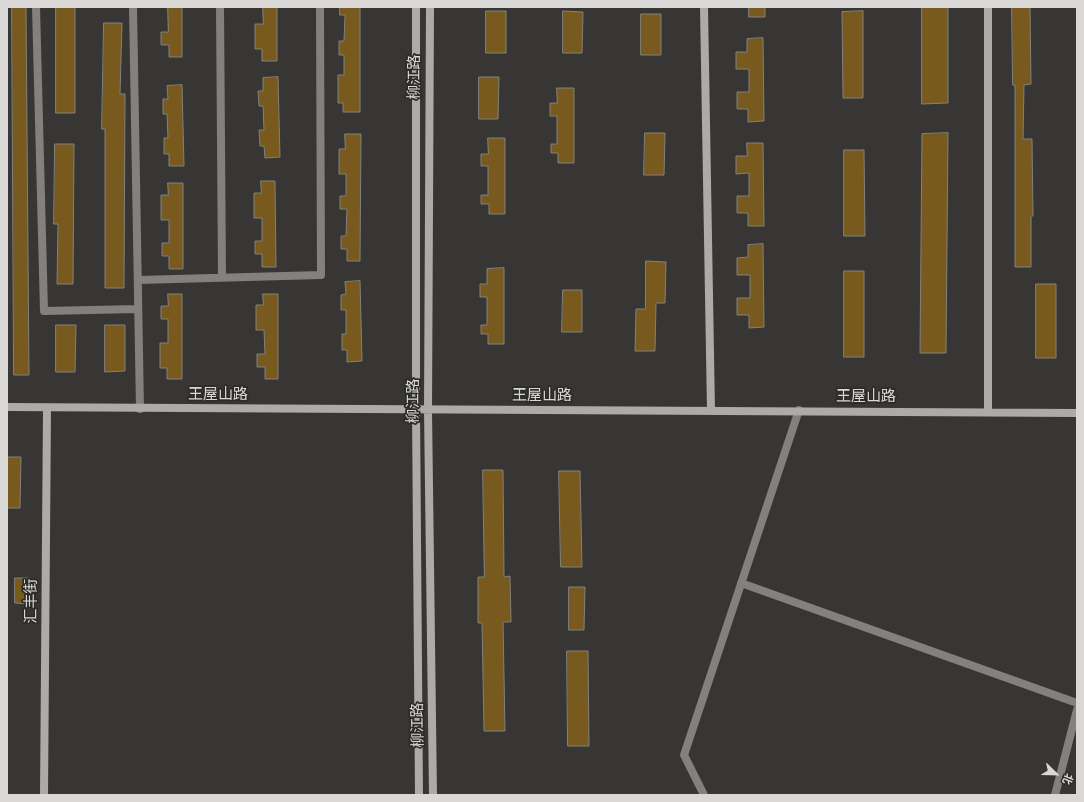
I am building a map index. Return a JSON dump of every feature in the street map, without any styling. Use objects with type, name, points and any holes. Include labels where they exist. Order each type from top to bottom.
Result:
[{"type":"street","points":[[36,7],[44,311],[138,309]]},
{"type":"street","points":[[133,7],[140,409]]},
{"type":"street","points":[[220,7],[222,277]]},
{"type":"street","points":[[138,280],[321,275],[320,7]]},
{"type":"street","name":"柳江路","points":[[416,7],[416,410],[419,795]]},
{"type":"street","name":"柳江路","points":[[430,7],[428,410],[432,795]]},
{"type":"street","points":[[704,7],[710,411]]},
{"type":"street","points":[[988,7],[988,412]]},
{"type":"street","name":"王屋山路","points":[[7,407],[140,409],[799,410],[1077,413]]},
{"type":"street","name":"汇丰街","points":[[44,795],[47,408]]},
{"type":"street","points":[[704,795],[684,755],[799,410]]},
{"type":"street","points":[[741,583],[1077,703]]},
{"type":"street","points":[[1055,795],[1077,710]]},
{"type":"building","points":[[12,7],[26,7],[29,375],[14,375]]},
{"type":"building","points":[[56,7],[75,7],[75,113],[56,113]]},
{"type":"building","points":[[168,7],[182,7],[182,57],[169,57],[169,45],[161,45],[161,32],[168,32]]},
{"type":"building","points":[[263,7],[277,7],[277,61],[262,61],[262,49],[255,49],[255,24],[263,24]]},
{"type":"building","points":[[340,7],[360,7],[360,112],[343,112],[343,103],[338,103],[338,75],[344,75],[344,55],[339,55],[339,41],[344,41],[345,15],[340,15]]},
{"type":"building","points":[[749,7],[765,7],[765,17],[749,17]]},
{"type":"building","points":[[922,7],[948,7],[948,103],[922,104]]},
{"type":"building","points":[[1012,7],[1030,7],[1031,84],[1024,85],[1023,139],[1032,139],[1033,216],[1031,216],[1031,267],[1015,267],[1015,85],[1013,85]]},
{"type":"building","points":[[486,11],[506,11],[506,53],[486,53]]},
{"type":"building","points":[[563,11],[583,12],[582,53],[563,53]]},
{"type":"building","points":[[863,11],[863,98],[843,98],[842,12]]},
{"type":"building","points":[[641,14],[661,14],[661,55],[641,55]]},
{"type":"building","points":[[104,23],[122,23],[120,94],[125,94],[124,288],[105,288],[105,129],[102,129]]},
{"type":"building","points":[[763,38],[764,121],[748,122],[748,109],[737,109],[737,92],[749,92],[749,69],[736,69],[736,52],[747,52],[747,39]]},
{"type":"building","points":[[278,77],[280,157],[265,158],[264,146],[260,146],[259,130],[264,130],[263,106],[259,106],[258,91],[263,91],[263,78]]},
{"type":"building","points":[[479,77],[499,77],[498,119],[479,119]]},
{"type":"building","points":[[182,85],[184,166],[169,166],[169,154],[164,154],[164,138],[168,138],[167,114],[163,114],[163,99],[168,99],[167,86]]},
{"type":"building","points":[[557,88],[574,88],[574,163],[558,163],[558,153],[551,153],[551,144],[557,144],[557,116],[550,116],[550,103],[557,103]]},
{"type":"building","points":[[645,133],[665,133],[664,175],[644,175]]},
{"type":"building","points":[[948,133],[946,353],[920,353],[922,134]]},
{"type":"building","points":[[345,134],[361,134],[360,261],[347,261],[347,249],[341,249],[341,236],[346,236],[347,209],[340,209],[340,196],[346,196],[346,174],[339,174],[339,149],[345,149]]},
{"type":"building","points":[[488,138],[505,138],[505,214],[489,214],[489,204],[481,204],[481,195],[488,195],[488,166],[481,166],[481,154],[488,154]]},
{"type":"building","points":[[747,143],[763,143],[764,226],[748,226],[748,213],[737,213],[737,196],[749,196],[749,173],[736,174],[736,156],[747,156]]},
{"type":"building","points":[[55,144],[74,144],[73,284],[57,284],[58,224],[54,224]]},
{"type":"building","points":[[844,150],[864,150],[865,236],[844,236]]},
{"type":"building","points":[[261,181],[275,181],[276,267],[262,267],[262,254],[255,254],[255,241],[262,241],[262,218],[254,218],[254,193],[261,193]]},
{"type":"building","points":[[168,183],[183,183],[183,269],[169,269],[169,256],[162,256],[162,243],[169,243],[169,220],[161,220],[161,195],[168,195]]},
{"type":"building","points":[[763,244],[764,327],[749,328],[749,315],[737,315],[737,298],[750,298],[750,275],[737,275],[737,258],[748,257],[748,245]]},
{"type":"building","points":[[646,261],[666,262],[665,303],[656,303],[655,351],[635,351],[636,309],[645,309]]},
{"type":"building","points":[[504,268],[504,344],[488,344],[488,334],[481,334],[481,325],[487,325],[487,297],[480,297],[480,284],[487,284],[487,269]]},
{"type":"building","points":[[844,271],[864,271],[864,357],[844,357]]},
{"type":"building","points":[[360,281],[362,361],[347,362],[347,350],[342,350],[342,334],[346,334],[346,310],[341,310],[341,295],[346,294],[345,282]]},
{"type":"building","points":[[1036,284],[1056,284],[1056,358],[1036,358]]},
{"type":"building","points":[[563,290],[582,290],[582,332],[562,332]]},
{"type":"building","points":[[168,294],[182,294],[182,379],[167,379],[167,368],[160,368],[160,343],[168,343],[168,319],[161,319],[161,306],[168,306]]},
{"type":"building","points":[[263,294],[278,294],[278,379],[265,379],[265,367],[257,367],[257,354],[265,354],[264,330],[256,330],[256,305],[263,305]]},
{"type":"building","points":[[56,325],[76,325],[75,372],[56,372]]},
{"type":"building","points":[[105,325],[125,325],[125,371],[105,372]]},
{"type":"building","points":[[7,457],[21,457],[20,508],[7,508]]},
{"type":"building","points":[[483,470],[503,470],[504,577],[510,576],[511,622],[503,622],[505,731],[484,731],[482,623],[478,623],[478,577],[484,577]]},
{"type":"building","points":[[559,471],[580,471],[582,567],[561,567]]},
{"type":"building","points":[[15,578],[30,578],[29,604],[15,603]]},
{"type":"building","points":[[569,587],[585,587],[584,630],[569,630]]},
{"type":"building","points":[[567,651],[588,651],[589,746],[568,746]]}]
